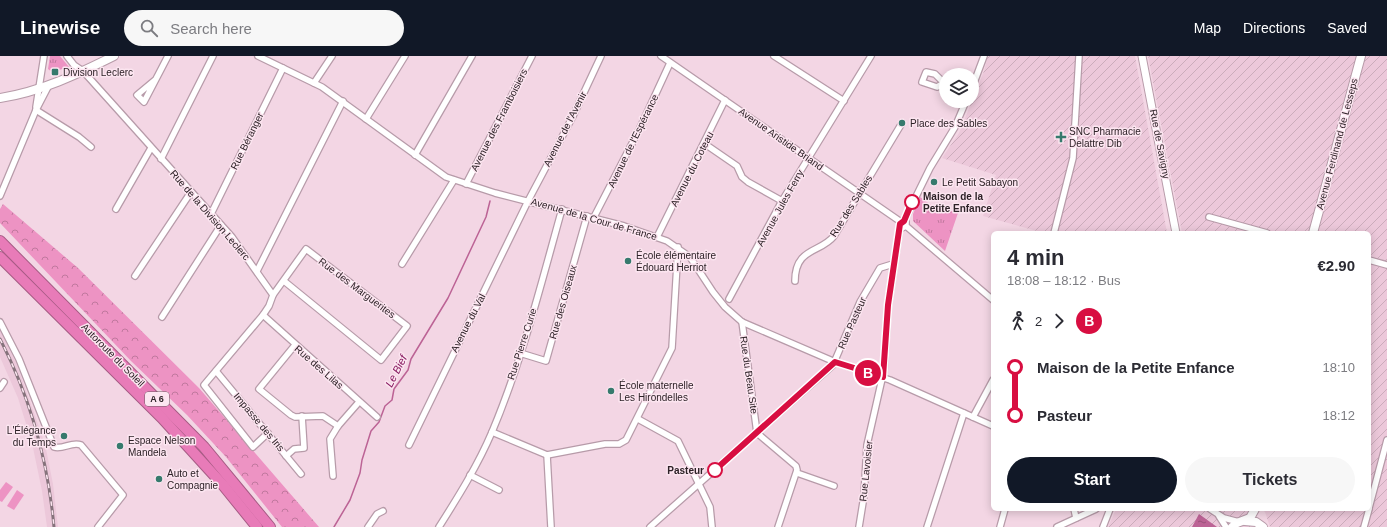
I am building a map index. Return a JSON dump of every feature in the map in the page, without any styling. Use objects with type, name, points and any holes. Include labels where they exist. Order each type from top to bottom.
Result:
[{"type":"highway","name":"Autoroute du Soleil","points":[[0,241],[195,438],[235,483],[270,527]]},
{"type":"highway","name":"Autoroute du Soleil","points":[[0,257],[167,423],[223,485],[257,527]]},
{"type":"main road","points":[[0,98],[41,88],[83,71],[114,56]]},
{"type":"main road","name":"Avenue Ferdinand de Lesseps","points":[[1315,231],[1361,56]]},
{"type":"main road","points":[[1239,523],[1250,518],[1255,511]]},
{"type":"main road","points":[[1257,511],[1263,527]]},
{"type":"main road","points":[[1239,523],[1256,522],[1263,527]]},
{"type":"street","points":[[36,110],[37,96],[41,88],[44,56]]},
{"type":"street","name":"Rue de la Division Leclerc","points":[[67,56],[74,65],[83,71],[232,237],[273,295]]},
{"type":"street","points":[[155,80],[168,56]]},
{"type":"street","points":[[161,159],[213,56]]},
{"type":"street","name":"Avenue de la Cour de France","points":[[258,56],[322,86],[446,177],[466,184],[562,209],[657,237],[678,247],[693,260],[713,292],[725,307],[742,322],[835,362],[883,377],[991,425]]},
{"type":"street","points":[[314,83],[332,56]]},
{"type":"street","points":[[366,119],[405,56]]},
{"type":"street","points":[[415,155],[472,56]]},
{"type":"street","name":"Avenue des Framboisiers","points":[[466,184],[532,56]]},
{"type":"street","name":"Avenue de l'Avenir","points":[[528,201],[572,118],[601,56]]},
{"type":"street","name":"Avenue Aristide Briand","points":[[660,56],[903,224],[991,298]]},
{"type":"street","points":[[774,56],[844,101]]},
{"type":"street","name":"Avenue Jules Ferry","points":[[729,300],[782,201],[871,56]]},
{"type":"street","points":[[979,69],[984,56]]},
{"type":"street","points":[[1055,231],[1073,158],[1079,56]]},
{"type":"street","name":"Rue de Savigny","points":[[1142,56],[1176,231]]},
{"type":"street","name":"Avenue de l'Espérance","points":[[594,218],[640,128],[670,63]]},
{"type":"street","name":"Rue Béranger","points":[[211,214],[283,68]]},
{"type":"street","points":[[0,196],[36,110],[49,85]]},
{"type":"street","points":[[28,91],[37,96]]},
{"type":"street","name":"Avenue du Coteau","points":[[657,237],[705,144],[725,100]]},
{"type":"street","points":[[257,271],[343,102]]},
{"type":"street","name":"Rue Lavoisier","points":[[859,527],[864,496],[867,445],[883,377],[888,305],[893,264],[903,224],[930,168],[956,127],[963,108]]},
{"type":"street","points":[[36,110],[79,137],[91,147]]},
{"type":"street","name":"Rue des Sables","points":[[795,281],[795,275],[803,257],[811,250],[831,240],[902,123]]},
{"type":"street","points":[[705,144],[737,166],[742,177],[748,182],[782,201]]},
{"type":"street","points":[[116,209],[151,148]]},
{"type":"street","points":[[402,264],[454,180]]},
{"type":"street","points":[[135,276],[191,192]]},
{"type":"street","name":"Avenue du Val","points":[[409,445],[528,201]]},
{"type":"street","name":"Rue Pierre Curie","points":[[438,527],[462,491],[492,432],[520,352],[562,209]]},
{"type":"street","name":"Rue des Oiseaux","points":[[520,352],[546,361],[587,216]]},
{"type":"street","points":[[1208,217],[1260,231]]},
{"type":"street","points":[[162,316],[221,226]]},
{"type":"street","points":[[492,432],[547,455],[605,444],[622,444],[626,440],[638,419],[674,343],[678,247]]},
{"type":"street","name":"Rue des Marguerites","points":[[306,249],[407,326],[381,360],[284,281],[306,249]]},
{"type":"street","points":[[1371,261],[1387,265]]},
{"type":"street","name":"Rue Pasteur","points":[[650,527],[699,485],[835,362],[860,302],[880,268],[893,264]]},
{"type":"street","points":[[268,433],[253,447],[204,385],[263,315],[269,306],[273,295],[284,281]]},
{"type":"street","name":"Rue des Lilas","points":[[263,315],[377,417]]},
{"type":"street","points":[[0,322],[19,359],[54,447],[57,448],[73,444],[81,445],[123,495],[99,526]]},
{"type":"street","name":"Rue du Beau Site","points":[[742,322],[757,433]]},
{"type":"street","points":[[295,345],[259,389],[291,416],[323,416],[338,426]]},
{"type":"street","name":"Impasse des Iris","points":[[216,371],[301,474]]},
{"type":"street","points":[[0,388],[4,382]]},
{"type":"street","points":[[973,417],[991,384]]},
{"type":"street","points":[[333,476],[330,439],[338,426],[359,402]]},
{"type":"street","points":[[927,527],[964,413]]},
{"type":"street","points":[[286,456],[294,449],[304,448],[302,416]]},
{"type":"street","points":[[638,419],[678,442],[710,507],[712,527]]},
{"type":"street","points":[[757,433],[796,466],[797,473],[778,527]]},
{"type":"street","points":[[1371,500],[1387,440]]},
{"type":"street","points":[[547,455],[551,527]]},
{"type":"street","points":[[797,473],[834,486]]},
{"type":"street","points":[[470,475],[499,490]]},
{"type":"street","points":[[368,527],[377,514],[383,511]]},
{"type":"street","points":[[1000,527],[1004,511]]},
{"type":"street","points":[[1074,511],[1076,518]]},
{"type":"street","points":[[1057,527],[1092,511]]},
{"type":"street","points":[[1103,527],[1109,511]]},
{"type":"street","points":[[1213,511],[1219,516],[1239,523]]},
{"type":"street","points":[[1364,527],[1368,511]]},
{"type":"street","points":[[1219,516],[1226,527]]},
{"type":"shaded area","points":[[988,56],[1135,56],[1167,231],[1037,231],[983,216],[996,175],[942,158],[959,133],[969,108],[979,108],[979,83]]},
{"type":"shaded area","points":[[1148,56],[1387,56],[1387,527],[1270,527],[1265,511],[1371,511],[1371,231],[1182,231]]},
{"type":"shaded area","points":[[0,330],[17,365],[45,444],[53,484],[58,527],[47,527],[42,491],[32,443],[18,398],[0,357]]},
{"type":"shaded area","points":[[1115,511],[1252,511],[1258,527],[1108,527]]},
{"type":"green space","points":[[50,56],[60,56],[69,67],[52,72],[48,69]]},
{"type":"green space","points":[[920,197],[931,205],[958,213],[945,251],[913,221],[913,214]]},
{"type":"green space","points":[[3,204],[78,268],[199,388],[319,527],[282,527],[226,457],[187,415],[131,361],[0,223],[0,209]]},
{"type":"green space","points":[[6,482],[13,487],[2,502],[0,501],[0,490]]},
{"type":"green space","points":[[17,490],[24,495],[14,510],[7,506]]},
{"type":"water","points":[[1199,514],[1217,527],[1192,527]]},
{"type":"waterway","name":"Le Bief","points":[[334,527],[350,500],[360,473],[362,460],[371,431],[379,422],[385,406],[392,400],[394,389],[408,370],[411,359],[448,298],[486,217],[490,201]]},
{"type":"railway","points":[[0,339],[11,361],[29,407],[36,430],[47,478],[54,527]]},
{"type":"bus line","name":"B","points":[[715,470],[824,374],[835,362],[883,377],[888,305],[898,233],[900,223],[904,221],[912,202]]},
{"type":"place","name":"Division Leclerc","points":[[55,72]]},
{"type":"place","name":"Place des Sables","points":[[902,123]]},
{"type":"place","name":"SNC Pharmacie Delattre Dib","points":[[1061,137]]},
{"type":"place","name":"Le Petit Sabayon","points":[[934,182]]},
{"type":"place","name":"Maison de la Petite Enfance","points":[[912,202]]},
{"type":"place","name":"École élémentaire Édouard Herriot","points":[[628,261]]},
{"type":"place","name":"École maternelle Les Hirondelles","points":[[611,391]]},
{"type":"place","name":"L'Élégance du Temps","points":[[64,436]]},
{"type":"place","name":"Espace Nelson Mandela","points":[[120,446]]},
{"type":"place","name":"Pasteur","points":[[715,470]]},
{"type":"place","name":"Auto et Compagnie","points":[[159,479]]}]
